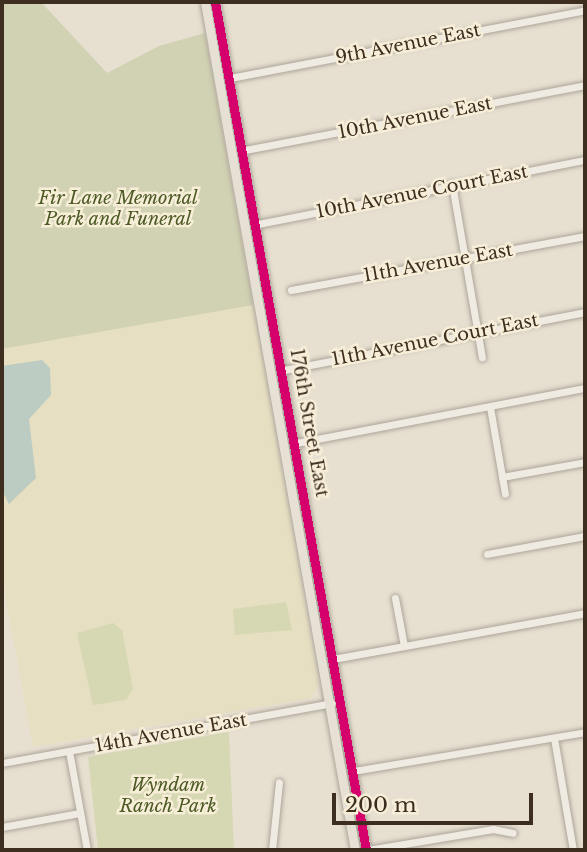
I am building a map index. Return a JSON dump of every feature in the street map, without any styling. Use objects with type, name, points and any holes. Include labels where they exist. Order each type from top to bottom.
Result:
[{"type":"main road","name":"176th Street East","points":[[205,2],[263,314],[355,850]]},
{"type":"main road","name":"176th Street East","points":[[216,2],[245,150],[367,850]]},
{"type":"main road","points":[[263,314],[284,370]]},
{"type":"main road","points":[[309,580],[333,659]]},
{"type":"street","name":"9th Avenue East","points":[[230,78],[585,10]]},
{"type":"street","name":"10th Avenue East","points":[[245,150],[585,85]]},
{"type":"street","name":"10th Avenue Court East","points":[[258,224],[585,160]]},
{"type":"street","points":[[452,184],[482,356]]},
{"type":"street","name":"11th Avenue East","points":[[291,290],[585,236]]},
{"type":"street","name":"11th Avenue Court East","points":[[284,370],[585,312]]},
{"type":"street","points":[[296,443],[585,388]]},
{"type":"street","points":[[490,407],[505,494]]},
{"type":"street","points":[[502,477],[585,462]]},
{"type":"street","points":[[487,554],[585,536]]},
{"type":"street","points":[[395,598],[404,646]]},
{"type":"street","points":[[333,659],[585,613]]},
{"type":"street","name":"14th Avenue East","points":[[2,763],[340,702]]},
{"type":"street","points":[[353,771],[585,732]]},
{"type":"street","points":[[554,738],[573,850]]},
{"type":"street","points":[[69,751],[87,850]]},
{"type":"street","points":[[272,850],[279,782]]},
{"type":"street","points":[[2,827],[80,813]]},
{"type":"street","points":[[367,850],[493,829],[513,833]]},
{"type":"shaded area","points":[[253,305],[319,684],[311,698],[33,747],[2,578],[2,349]]},
{"type":"shaded area","points":[[42,360],[50,368],[51,395],[29,419],[36,478],[9,504],[2,490],[2,366]]},
{"type":"green space","name":"Fir Lane Memorial Park and Funeral","points":[[2,2],[41,2],[107,73],[159,46],[205,33],[253,305],[2,349]]},
{"type":"green space","points":[[286,602],[292,630],[235,635],[233,609]]},
{"type":"green space","points":[[113,623],[122,630],[133,689],[126,700],[93,705],[77,633]]},
{"type":"green space","name":"Wyndam Ranch Park","points":[[229,732],[234,850],[98,850],[88,757]]},
{"type":"cycle path","points":[[215,2],[366,850]]}]
